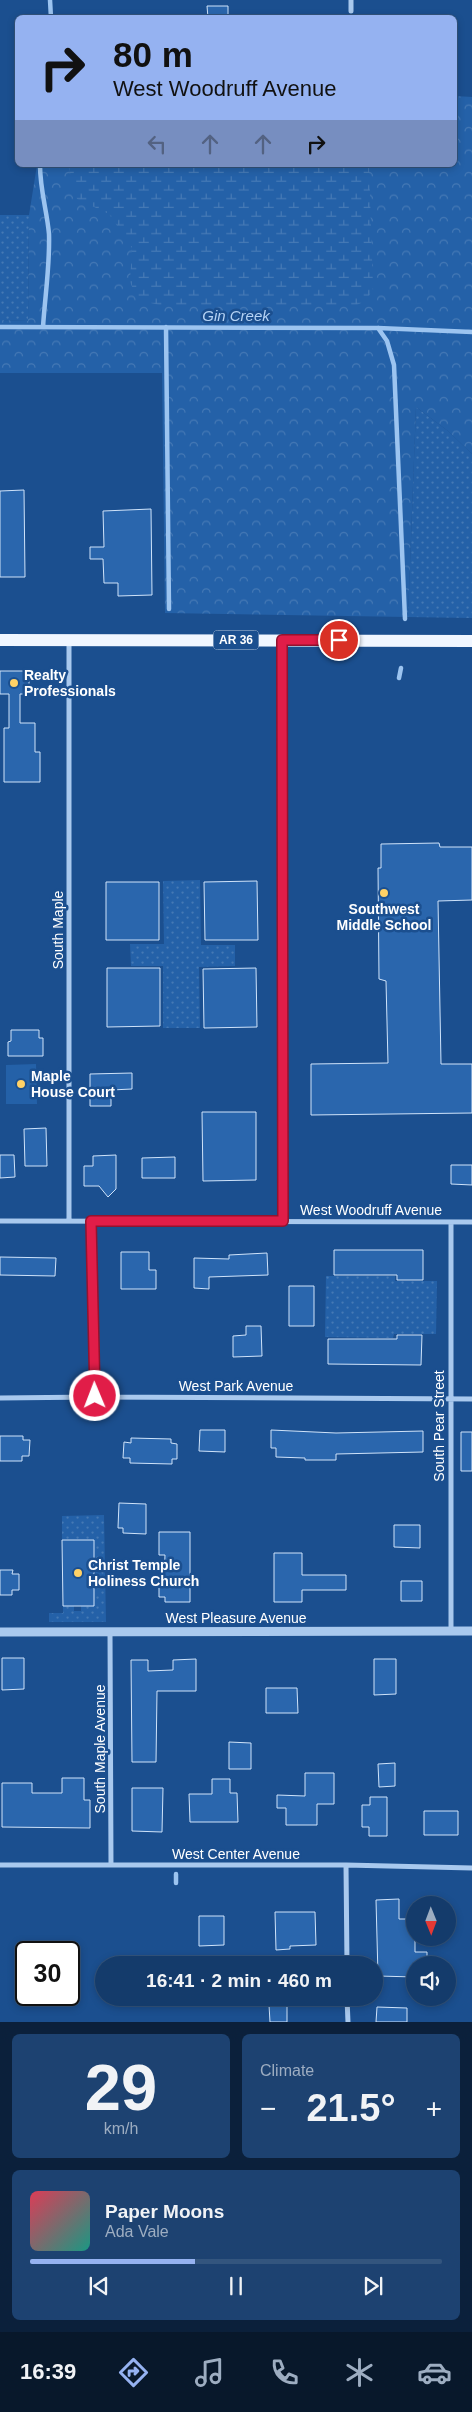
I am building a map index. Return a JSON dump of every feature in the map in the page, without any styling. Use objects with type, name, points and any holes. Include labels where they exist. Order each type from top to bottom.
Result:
[{"type":"main road","name":"AR 36","points":[[0,640],[472,641]]},
{"type":"street","points":[[350,11],[351,0]]},
{"type":"street","name":"South Maple","points":[[69,640],[69,1221]]},
{"type":"street","points":[[282,640],[283,1221]]},
{"type":"street","name":"West Woodruff Avenue","points":[[0,1221],[472,1222]]},
{"type":"street","points":[[91,1221],[95,1396]]},
{"type":"street","name":"South Pear Street","points":[[451,1222],[451,1631]]},
{"type":"street","name":"West Park Avenue","points":[[0,1398],[95,1396],[472,1399]]},
{"type":"street","name":"West Pleasure Avenue","points":[[0,1632],[472,1631]]},
{"type":"street","name":"South Maple Avenue","points":[[110,1632],[111,1865]]},
{"type":"street","name":"West Center Avenue","points":[[0,1865],[346,1865],[472,1868]]},
{"type":"street","points":[[346,1865],[347,1956]]},
{"type":"street","points":[[348,2006],[348,2022]]},
{"type":"green space","points":[[457,96],[472,97],[472,454],[448,431],[416,407],[408,617],[165,613],[162,373],[0,373],[0,320],[28,321],[29,215],[37,167],[457,167]]},
{"type":"green space","points":[[69,167],[369,167],[373,288],[367,300],[355,306],[159,305],[138,300],[130,282],[132,248],[109,214],[77,199]]},
{"type":"green space","points":[[0,215],[29,215],[28,321],[0,320]]},
{"type":"green space","points":[[416,407],[448,431],[472,454],[472,618],[408,617]]},
{"type":"green space","points":[[200,880],[201,945],[235,945],[235,966],[199,967],[200,1028],[163,1028],[163,966],[131,966],[130,944],[164,944],[163,881]]},
{"type":"green space","name":"Maple House Court","points":[[36,1064],[37,1104],[6,1104],[6,1065]]},
{"type":"green space","points":[[326,1276],[395,1276],[395,1281],[437,1281],[436,1334],[394,1334],[393,1338],[325,1337]]},
{"type":"green space","points":[[104,1515],[106,1622],[49,1622],[49,1613],[63,1613],[63,1606],[74,1606],[74,1611],[81,1611],[81,1606],[94,1605],[94,1540],[62,1540],[62,1516]]},
{"type":"building","points":[[207,6],[228,6],[228,15],[208,15]]},
{"type":"building","points":[[24,490],[25,577],[0,577],[0,491]]},
{"type":"building","points":[[151,509],[152,595],[118,596],[118,583],[104,583],[103,559],[90,559],[90,547],[104,547],[103,511]]},
{"type":"building","points":[[0,671],[29,671],[29,694],[20,694],[20,723],[35,723],[35,752],[40,752],[40,782],[4,782],[4,728],[9,728],[9,694],[0,694]]},
{"type":"building","points":[[439,843],[440,847],[472,847],[472,900],[438,901],[441,1064],[472,1064],[472,1113],[311,1115],[311,1064],[388,1063],[386,981],[379,979],[378,868],[381,868],[381,844]]},
{"type":"building","points":[[257,881],[258,940],[205,940],[204,882]]},
{"type":"building","points":[[106,882],[159,882],[159,940],[106,940]]},
{"type":"building","points":[[107,968],[160,968],[160,1026],[107,1027]]},
{"type":"building","points":[[256,968],[257,1027],[204,1028],[203,969]]},
{"type":"building","points":[[11,1030],[39,1030],[39,1038],[43,1038],[43,1056],[8,1056],[8,1042],[11,1041]]},
{"type":"building","points":[[132,1073],[132,1089],[111,1090],[111,1106],[90,1106],[90,1074]]},
{"type":"building","points":[[202,1112],[256,1112],[256,1180],[203,1181]]},
{"type":"building","points":[[46,1128],[47,1166],[25,1166],[24,1129]]},
{"type":"building","points":[[0,1155],[14,1155],[15,1177],[0,1178]]},
{"type":"building","points":[[116,1155],[116,1189],[108,1197],[99,1186],[84,1186],[84,1166],[93,1166],[93,1156]]},
{"type":"building","points":[[175,1157],[175,1178],[142,1178],[142,1158]]},
{"type":"building","points":[[451,1165],[472,1165],[472,1185],[451,1184]]},
{"type":"building","points":[[334,1250],[423,1250],[423,1280],[397,1280],[397,1275],[334,1275]]},
{"type":"building","points":[[121,1252],[149,1252],[149,1270],[156,1270],[156,1289],[121,1289]]},
{"type":"building","points":[[267,1253],[268,1275],[209,1277],[209,1289],[194,1288],[194,1258],[229,1259],[229,1255]]},
{"type":"building","points":[[0,1257],[56,1258],[55,1276],[0,1275]]},
{"type":"building","points":[[289,1286],[314,1286],[314,1326],[289,1326]]},
{"type":"building","points":[[246,1326],[261,1326],[262,1356],[233,1357],[233,1336],[246,1335]]},
{"type":"building","points":[[397,1335],[422,1335],[421,1365],[328,1364],[328,1339],[397,1339]]},
{"type":"building","points":[[200,1430],[225,1430],[225,1452],[199,1451]]},
{"type":"building","points":[[271,1430],[336,1433],[423,1431],[423,1452],[336,1454],[336,1460],[305,1460],[305,1458],[276,1457],[276,1448],[271,1448]]},
{"type":"building","points":[[461,1432],[472,1432],[472,1471],[461,1471]]},
{"type":"building","points":[[0,1436],[23,1436],[23,1440],[30,1440],[29,1456],[22,1456],[22,1461],[0,1461]]},
{"type":"building","points":[[131,1438],[171,1439],[171,1443],[177,1444],[177,1459],[172,1459],[172,1464],[130,1463],[130,1458],[123,1458],[124,1442],[131,1443]]},
{"type":"building","points":[[119,1503],[146,1504],[146,1534],[123,1533],[123,1528],[118,1528]]},
{"type":"building","points":[[394,1525],[420,1525],[420,1548],[394,1547]]},
{"type":"building","points":[[159,1532],[190,1532],[190,1602],[165,1602],[165,1597],[159,1597],[159,1579],[164,1580],[165,1555],[159,1555]]},
{"type":"building","name":"Christ Temple Holiness Church","points":[[62,1540],[94,1540],[94,1606],[63,1606]]},
{"type":"building","points":[[274,1553],[302,1553],[302,1575],[346,1575],[346,1590],[302,1590],[302,1602],[274,1602]]},
{"type":"building","points":[[0,1570],[13,1570],[12,1574],[19,1574],[19,1590],[12,1590],[12,1595],[0,1595]]},
{"type":"building","points":[[401,1581],[422,1581],[422,1601],[401,1601]]},
{"type":"building","points":[[2,1658],[24,1658],[24,1689],[2,1690]]},
{"type":"building","points":[[196,1659],[196,1691],[157,1691],[156,1762],[132,1762],[131,1660],[148,1660],[148,1671],[173,1670],[173,1660]]},
{"type":"building","points":[[374,1659],[396,1659],[396,1694],[374,1695]]},
{"type":"building","points":[[266,1688],[297,1688],[298,1713],[266,1713]]},
{"type":"building","points":[[229,1742],[251,1743],[251,1769],[229,1769]]},
{"type":"building","points":[[395,1763],[395,1786],[379,1787],[378,1764]]},
{"type":"building","points":[[305,1773],[334,1773],[334,1804],[317,1804],[317,1825],[286,1825],[286,1808],[277,1808],[277,1795],[305,1796]]},
{"type":"building","points":[[62,1778],[84,1778],[84,1800],[90,1800],[90,1828],[2,1827],[2,1783],[32,1783],[32,1793],[62,1793]]},
{"type":"building","points":[[212,1779],[230,1779],[230,1793],[237,1793],[238,1822],[190,1822],[189,1794],[212,1794]]},
{"type":"building","points":[[132,1788],[163,1788],[162,1832],[132,1831]]},
{"type":"building","points":[[370,1797],[387,1797],[387,1836],[369,1836],[369,1827],[362,1827],[362,1805],[370,1805]]},
{"type":"building","points":[[424,1811],[458,1811],[458,1835],[424,1835]]},
{"type":"building","points":[[399,1899],[399,1919],[406,1919],[406,1946],[415,1946],[415,1952],[427,1952],[427,1956],[406,1956],[406,1977],[383,1976],[383,1956],[377,1956],[376,1900]]},
{"type":"building","points":[[275,1912],[315,1912],[316,1945],[290,1946],[290,1949],[276,1950]]},
{"type":"building","points":[[199,1916],[224,1916],[224,1945],[199,1946]]},
{"type":"building","points":[[269,2006],[287,2006],[287,2022],[270,2022]]},
{"type":"building","points":[[377,2007],[407,2008],[407,2022],[376,2022]]},
{"type":"waterway","points":[[50,0],[51,15]]},
{"type":"waterway","points":[[40,167],[49,234],[43,327]]},
{"type":"waterway","name":"Gin Creek","points":[[0,327],[378,328],[472,332]]},
{"type":"waterway","points":[[166,327],[169,609]]},
{"type":"waterway","points":[[378,328],[387,341],[394,365],[405,619]]},
{"type":"waterway","points":[[399,678],[401,668]]},
{"type":"waterway","points":[[176,1874],[176,1883]]},
{"type":"place","name":"Realty Professionals","points":[[14,683]]},
{"type":"place","name":"Southwest Middle School","points":[[384,893]]},
{"type":"place","name":"Maple House Court","points":[[21,1084]]},
{"type":"place","name":"Christ Temple Holiness Church","points":[[78,1573]]},
{"type":"route","points":[[95,1396],[91,1221],[283,1221],[282,640],[339,640]]}]
